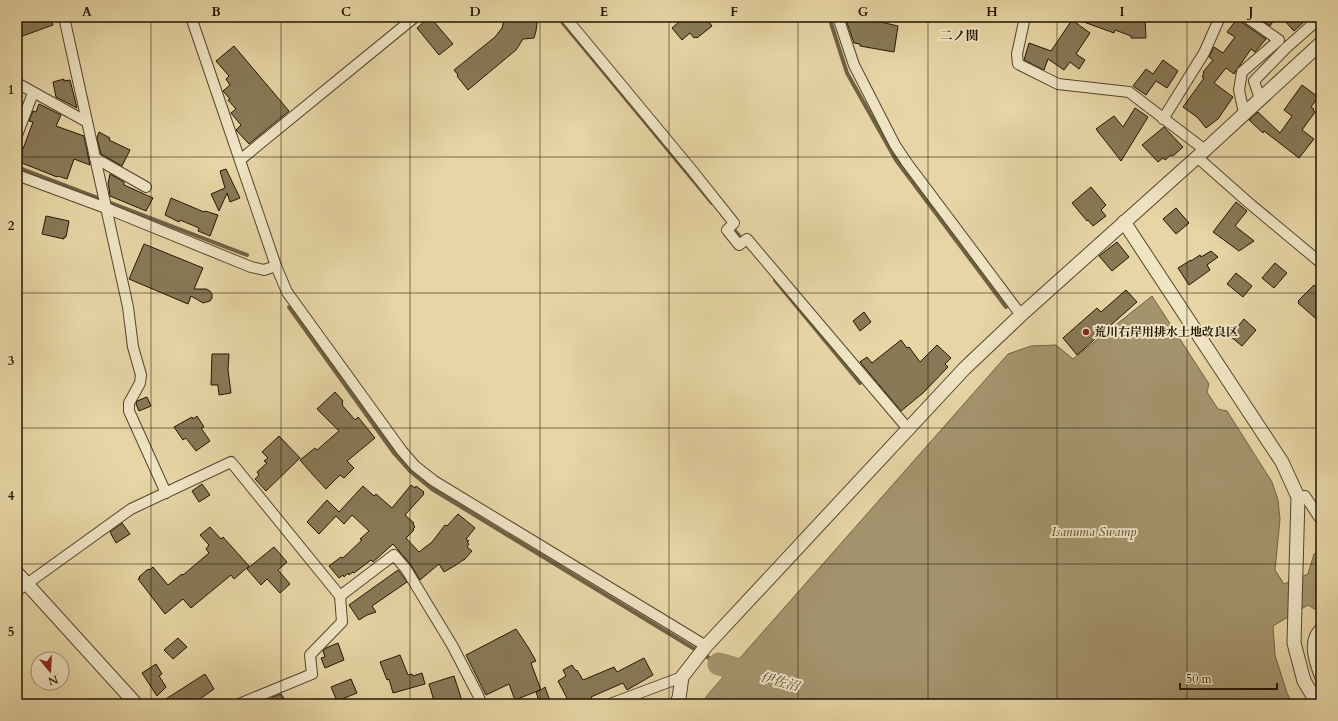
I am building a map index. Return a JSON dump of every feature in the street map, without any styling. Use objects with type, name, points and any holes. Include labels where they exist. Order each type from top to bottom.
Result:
[{"type":"street","points":[[64,17],[128,307],[133,347],[141,375],[140,383],[130,403],[129,411],[166,493]]},
{"type":"street","points":[[191,17],[206,65],[276,266],[287,292],[402,451],[415,466],[434,481],[706,646]]},
{"type":"street","points":[[240,160],[415,17]]},
{"type":"street","points":[[565,17],[691,169],[734,224],[727,230],[740,245],[747,239],[909,430]]},
{"type":"street","points":[[838,17],[854,65],[906,164],[1021,315]]},
{"type":"street","points":[[1025,17],[1017,54],[1018,64],[1058,84],[1129,92],[1163,119],[1201,153],[1249,203],[1321,263]]},
{"type":"street","points":[[1163,119],[1204,53],[1220,17]]},
{"type":"street","points":[[1244,113],[1239,90],[1242,72],[1279,40],[1246,17]]},
{"type":"street","points":[[1260,99],[1254,81],[1286,48],[1321,17]]},
{"type":"street","points":[[676,704],[679,698],[682,677],[706,646],[909,430],[965,368],[1021,315],[1321,43]]},
{"type":"street","points":[[17,84],[87,122]]},
{"type":"street","points":[[17,135],[33,93]]},
{"type":"street","points":[[95,158],[146,187]]},
{"type":"street","points":[[17,175],[106,208],[250,267],[264,270],[276,266]]},
{"type":"street","points":[[1124,222],[1282,462],[1298,497],[1294,643],[1304,681],[1318,704]]},
{"type":"street","points":[[22,587],[132,509],[232,462],[340,596],[342,622],[310,655],[312,674],[259,701],[239,704]]},
{"type":"street","points":[[1298,497],[1305,496],[1321,520]]},
{"type":"street","points":[[340,596],[394,555],[406,569],[452,644],[482,704]]},
{"type":"street","points":[[17,573],[22,587],[136,704]]},
{"type":"street","points":[[1321,628],[1312,644],[1321,679]]},
{"type":"street","points":[[610,704],[682,677]]},
{"type":"water","name":"Isanuma Swamp","points":[[1152,296],[1209,384],[1207,392],[1218,409],[1227,411],[1272,482],[1278,500],[1280,519],[1275,570],[1284,584],[1308,574],[1314,554],[1321,550],[1321,613],[1308,605],[1273,626],[1275,655],[1287,693],[1293,704],[701,704],[1008,354],[1031,346],[1056,345],[1073,359]]},
{"type":"building","points":[[17,17],[50,17],[53,25],[17,38]]},
{"type":"building","points":[[430,17],[453,44],[439,55],[417,28]]},
{"type":"building","points":[[505,17],[538,17],[534,38],[523,39],[516,50],[468,90],[454,70],[495,37],[502,28]]},
{"type":"building","points":[[685,17],[705,17],[712,26],[697,38],[694,38],[690,33],[682,40],[672,28]]},
{"type":"building","points":[[845,17],[869,17],[868,19],[898,26],[894,52],[860,46],[860,44],[854,43]]},
{"type":"building","points":[[1073,17],[1145,17],[1146,38],[1131,38],[1131,36],[1115,30],[1114,33]]},
{"type":"building","points":[[1261,17],[1276,17],[1270,26],[1260,19]]},
{"type":"building","points":[[1281,17],[1309,17],[1294,31]]},
{"type":"building","points":[[1237,19],[1266,39],[1255,52],[1251,49],[1234,74],[1226,68],[1214,83],[1233,97],[1218,119],[1206,128],[1197,117],[1183,107],[1204,78],[1202,77],[1203,72],[1213,60],[1209,57],[1214,47],[1223,53],[1235,37],[1227,32]]},
{"type":"building","points":[[1072,20],[1090,33],[1076,54],[1085,60],[1079,69],[1070,62],[1064,70],[1048,59],[1044,70],[1024,60],[1029,43],[1051,51]]},
{"type":"building","points":[[234,46],[289,111],[249,144],[236,130],[241,125],[231,113],[236,109],[228,100],[230,99],[223,91],[230,85],[226,79],[229,76],[216,61]]},
{"type":"building","points":[[1163,60],[1178,71],[1167,88],[1156,81],[1146,95],[1133,86],[1146,69],[1153,74]]},
{"type":"building","points":[[64,79],[64,81],[70,80],[77,108],[56,97],[53,82]]},
{"type":"building","points":[[1302,85],[1318,97],[1311,107],[1315,112],[1302,130],[1314,139],[1299,158],[1264,131],[1263,133],[1249,120],[1258,112],[1280,133],[1292,116],[1284,110]]},
{"type":"building","points":[[39,104],[61,115],[56,126],[84,136],[90,165],[74,159],[67,179],[57,177],[17,161],[17,146],[23,149],[33,122],[29,121],[33,111],[36,112]]},
{"type":"building","points":[[1135,108],[1148,117],[1121,161],[1096,129],[1114,116],[1123,127]]},
{"type":"building","points":[[1164,127],[1183,147],[1173,156],[1171,155],[1165,160],[1163,158],[1158,162],[1142,145]]},
{"type":"building","points":[[99,132],[110,138],[109,140],[130,150],[122,166],[101,154],[97,138]]},
{"type":"building","points":[[226,169],[240,198],[230,202],[227,193],[219,211],[211,194],[225,188],[220,171]]},
{"type":"building","points":[[110,174],[124,182],[124,185],[153,198],[146,211],[110,196],[108,184]]},
{"type":"building","points":[[1091,187],[1106,205],[1101,210],[1106,216],[1093,226],[1072,203]]},
{"type":"building","points":[[171,198],[204,212],[218,215],[210,236],[198,231],[199,228],[180,220],[179,222],[165,215]]},
{"type":"building","points":[[1236,202],[1247,211],[1235,226],[1254,241],[1239,251],[1213,232]]},
{"type":"building","points":[[1176,208],[1189,223],[1176,234],[1163,219]]},
{"type":"building","points":[[46,216],[69,221],[66,237],[64,237],[64,239],[42,234]]},
{"type":"building","points":[[1117,242],[1129,257],[1112,271],[1099,256]]},
{"type":"building","points":[[144,244],[203,268],[194,289],[206,289],[210,291],[212,298],[210,301],[203,303],[191,296],[188,304],[129,279]]},
{"type":"building","points":[[1211,251],[1218,257],[1207,265],[1210,270],[1189,285],[1178,268],[1200,255],[1201,257]]},
{"type":"building","points":[[1275,263],[1287,273],[1274,288],[1262,278]]},
{"type":"building","points":[[1236,273],[1252,286],[1243,297],[1227,284]]},
{"type":"building","points":[[1314,285],[1321,291],[1321,323],[1298,303],[1298,301]]},
{"type":"building","name":"荒川右岸用排水土地改良区","points":[[1126,290],[1137,302],[1077,355],[1063,338],[1097,308],[1101,312]]},
{"type":"building","points":[[864,312],[871,322],[860,331],[853,321]]},
{"type":"building","points":[[1244,319],[1256,330],[1242,346],[1230,336]]},
{"type":"building","points":[[901,340],[907,348],[909,347],[920,362],[937,345],[951,358],[945,364],[948,367],[923,393],[901,411],[860,362],[867,357],[872,363]]},
{"type":"building","points":[[212,354],[229,354],[228,370],[231,393],[219,395],[218,385],[211,385]]},
{"type":"building","points":[[335,392],[343,401],[342,405],[355,420],[358,417],[375,438],[347,461],[354,468],[344,478],[340,475],[326,489],[300,460],[315,448],[317,450],[339,431],[317,409]]},
{"type":"building","points":[[147,397],[151,406],[139,411],[136,404],[137,401]]},
{"type":"building","points":[[197,416],[204,427],[201,428],[210,441],[196,451],[186,438],[183,440],[174,427],[192,417],[193,419]]},
{"type":"building","points":[[279,436],[300,458],[266,491],[255,479],[259,475],[257,472],[267,463],[264,461],[268,458],[262,452]]},
{"type":"building","points":[[202,484],[210,495],[199,502],[192,491]]},
{"type":"building","points":[[411,485],[415,488],[416,486],[424,492],[424,494],[405,515],[414,523],[413,524],[415,527],[406,538],[419,552],[432,542],[445,525],[447,526],[458,514],[475,528],[466,539],[469,541],[467,542],[469,544],[467,547],[472,551],[464,560],[444,572],[439,564],[420,580],[411,565],[393,544],[373,562],[371,560],[354,573],[353,572],[349,575],[348,573],[344,577],[343,575],[339,578],[329,566],[341,557],[343,558],[362,540],[360,539],[369,531],[352,515],[344,524],[336,516],[319,534],[307,522],[327,500],[339,512],[363,486],[374,496],[376,494],[392,508]]},
{"type":"building","points":[[122,523],[130,534],[116,543],[110,532]]},
{"type":"building","points":[[210,527],[221,539],[223,537],[249,566],[234,579],[231,575],[191,608],[183,599],[165,614],[138,579],[140,578],[139,577],[148,569],[149,570],[153,567],[168,585],[182,574],[183,575],[209,553],[206,549],[209,545],[200,535]]},
{"type":"building","points":[[274,547],[287,562],[278,570],[290,584],[280,593],[267,579],[261,585],[247,569]]},
{"type":"building","points":[[398,570],[407,582],[372,606],[376,612],[359,620],[349,605]]},
{"type":"building","points":[[516,629],[536,661],[531,663],[541,690],[545,687],[551,704],[540,704],[536,692],[540,690],[515,700],[509,684],[486,695],[466,655]]},
{"type":"building","points":[[178,638],[187,647],[173,659],[164,650]]},
{"type":"building","points":[[338,643],[344,660],[325,668],[321,658],[325,657],[323,651],[326,648]]},
{"type":"building","points":[[400,655],[408,675],[412,674],[413,676],[422,673],[425,684],[393,693],[389,679],[387,680],[380,662]]},
{"type":"building","points":[[644,658],[653,675],[627,690],[623,683],[591,697],[592,699],[576,704],[570,704],[558,681],[566,676],[563,670],[572,665],[583,680],[614,667],[617,672]]},
{"type":"building","points":[[156,664],[162,674],[159,676],[166,687],[157,696],[142,673]]},
{"type":"building","points":[[205,674],[214,689],[193,704],[158,704]]},
{"type":"building","points":[[454,676],[463,704],[435,704],[429,684]]},
{"type":"building","points":[[351,679],[357,693],[337,701],[331,687]]},
{"type":"building","points":[[281,694],[288,704],[262,704],[273,697]]},
{"type":"waterway","points":[[558,17],[712,203]]},
{"type":"waterway","points":[[829,17],[847,73],[896,160],[1006,307]]},
{"type":"waterway","points":[[17,167],[247,255]]},
{"type":"waterway","points":[[732,227],[744,242]]},
{"type":"waterway","points":[[775,280],[860,383]]},
{"type":"waterway","points":[[289,307],[394,453],[410,471],[432,489],[719,664]]},
{"type":"waterway","name":"伊佐沼","points":[[719,664],[761,676]]},
{"type":"place","name":"荒川右岸用排水土地改良区","points":[[1086,332]]},
{"type":"district","name":"二ノ関","points":[[959,35]]}]
